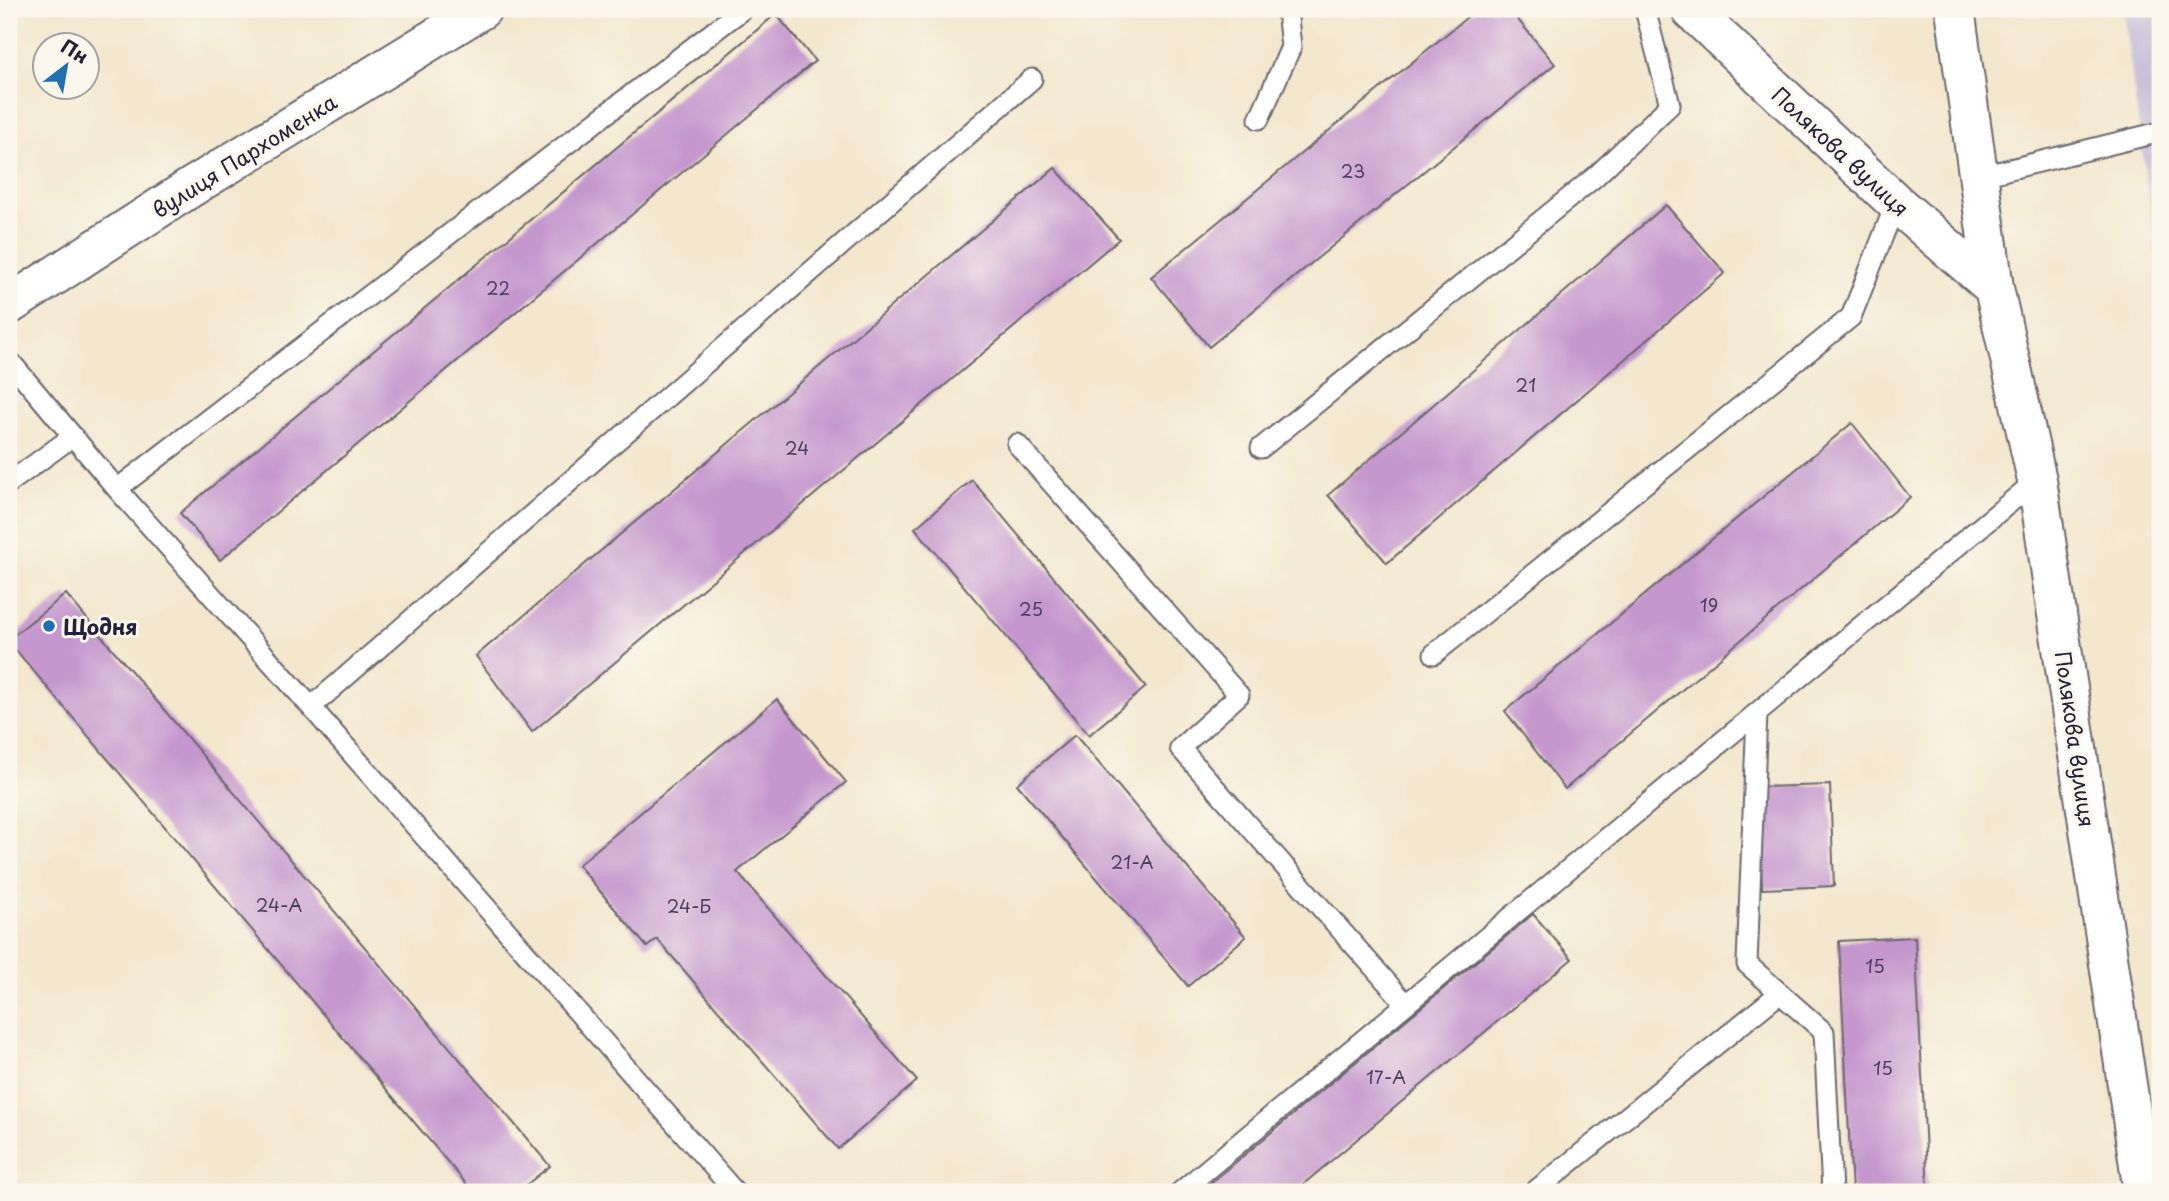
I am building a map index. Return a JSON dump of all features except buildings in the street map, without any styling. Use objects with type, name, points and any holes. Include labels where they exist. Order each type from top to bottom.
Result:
[{"type":"street","name":"вулиця Пархоменка","points":[[9,305],[191,188],[482,9]]},
{"type":"street","name":"Полякова вулиця","points":[[1690,9],[1896,203],[1994,288]]},
{"type":"street","name":"Полякова вулиця","points":[[1955,9],[1994,288],[2037,480],[2143,1192]]},
{"type":"lane","points":[[117,489],[743,9]]},
{"type":"lane","points":[[1259,119],[1291,47],[1287,9]]},
{"type":"lane","points":[[1261,448],[1596,176],[1670,105],[1645,9]]},
{"type":"lane","points":[[311,707],[1032,79]]},
{"type":"lane","points":[[1978,177],[2160,132]]},
{"type":"lane","points":[[1434,654],[1851,317],[1896,203]]},
{"type":"lane","points":[[9,360],[117,489],[735,1192]]},
{"type":"lane","points":[[9,483],[72,437]]},
{"type":"lane","points":[[1017,444],[1240,695],[1181,748],[1406,1004]]},
{"type":"lane","points":[[1180,1192],[2037,480]]},
{"type":"lane","points":[[1757,713],[1746,964],[1824,1032],[1832,1192]]},
{"type":"lane","points":[[1534,1192],[1780,993]]},
{"type":"shaded area","points":[[2123,9],[2160,9],[2160,282]]},
{"type":"place","name":"Щодня","points":[[49,626]]}]
